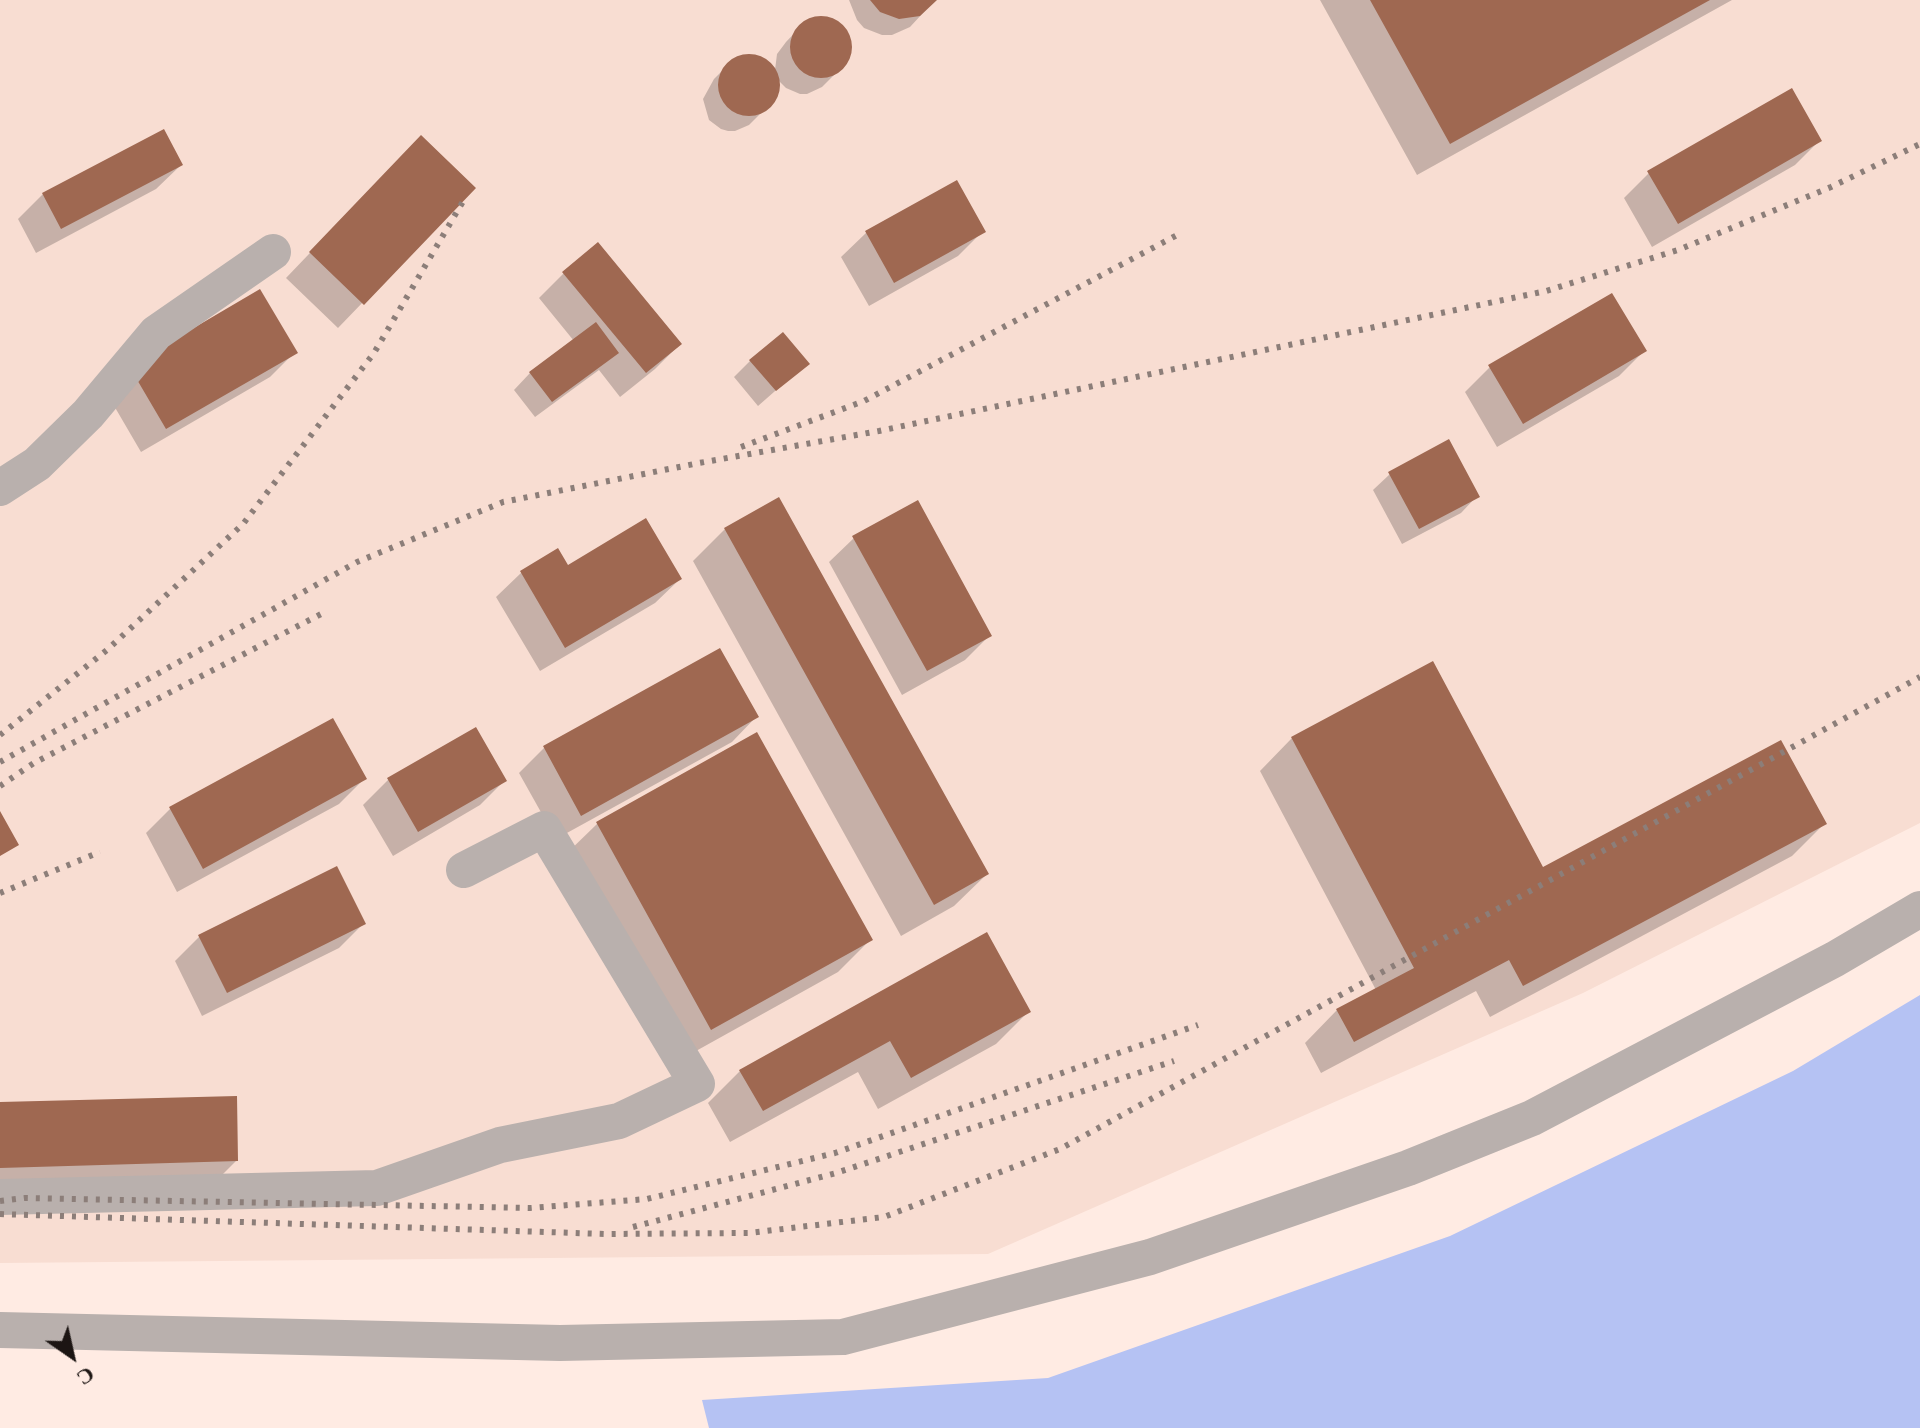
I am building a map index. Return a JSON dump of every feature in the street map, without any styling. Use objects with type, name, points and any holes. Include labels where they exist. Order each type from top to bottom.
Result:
[{"type":"street","points":[[0,488],[37,464],[88,414],[156,333],[273,252]]},
{"type":"street","points":[[0,1197],[377,1188],[500,1145],[619,1121],[697,1084],[544,829],[464,870]]},
{"type":"street","points":[[0,1330],[560,1343],[843,1337],[1150,1257],[1408,1168],[1532,1118],[1835,959],[1920,909]]},
{"type":"shaded area","points":[[0,0],[1920,0],[1920,823],[1583,993],[988,1254],[0,1263]]},
{"type":"shaded area","points":[[1920,995],[1920,1428],[709,1428],[702,1400],[1048,1378],[1450,1236],[1793,1071]]},
{"type":"building","points":[[870,0],[937,0],[920,16],[899,19],[880,12]]},
{"type":"building","points":[[1370,0],[1710,0],[1450,144]]},
{"type":"building","points":[[821,16],[833,18],[843,25],[850,35],[850,59],[843,69],[833,76],[821,78],[809,76],[799,69],[792,59],[790,47],[792,35],[799,25],[809,18]]},
{"type":"building","points":[[749,54],[761,56],[771,63],[778,73],[778,97],[771,107],[761,114],[749,116],[737,114],[727,107],[720,97],[718,85],[720,73],[727,63],[737,56]]},
{"type":"building","points":[[1792,88],[1822,141],[1678,224],[1647,171]]},
{"type":"building","points":[[164,129],[183,165],[61,229],[42,193]]},
{"type":"building","points":[[421,135],[476,188],[364,305],[309,252]]},
{"type":"building","points":[[957,180],[986,232],[894,283],[865,231]]},
{"type":"building","points":[[598,242],[682,344],[646,373],[562,272]]},
{"type":"building","points":[[260,289],[298,353],[166,429],[129,366]]},
{"type":"building","points":[[1612,293],[1647,351],[1523,424],[1488,365]]},
{"type":"building","points":[[596,322],[619,353],[552,402],[529,372]]},
{"type":"building","points":[[783,332],[810,364],[776,391],[749,360]]},
{"type":"building","points":[[1449,439],[1480,497],[1419,529],[1388,472]]},
{"type":"building","points":[[779,497],[989,874],[934,905],[724,528]]},
{"type":"building","points":[[918,500],[992,636],[927,671],[852,536]]},
{"type":"building","points":[[646,518],[682,579],[565,648],[520,571],[558,548],[568,565]]},
{"type":"building","points":[[720,648],[759,717],[581,816],[543,746]]},
{"type":"building","points":[[1433,661],[1543,867],[1781,740],[1827,824],[1523,986],[1509,960],[1354,1042],[1336,1009],[1414,968],[1291,737]]},
{"type":"building","points":[[333,718],[367,779],[203,869],[169,807]]},
{"type":"building","points":[[476,727],[507,781],[418,832],[387,778]]},
{"type":"building","points":[[757,732],[873,940],[711,1030],[596,822]]},
{"type":"building","points":[[0,811],[19,845],[0,856]]},
{"type":"building","points":[[337,866],[366,924],[227,993],[198,935]]},
{"type":"building","points":[[987,932],[1031,1012],[911,1078],[890,1041],[763,1111],[739,1070]]},
{"type":"building","points":[[237,1096],[238,1161],[0,1168],[0,1102]]},
{"type":"railway","points":[[0,762],[357,562],[503,502],[879,431],[1546,291],[1678,250],[1831,187],[1920,144]]},
{"type":"railway","points":[[0,735],[107,650],[243,524],[374,353],[465,198]]},
{"type":"railway","points":[[741,447],[864,401],[1181,233]]},
{"type":"railway","points":[[0,786],[34,763],[323,613]]},
{"type":"railway","points":[[0,1214],[606,1234],[749,1233],[884,1217],[1060,1149],[1920,677]]},
{"type":"railway","points":[[0,893],[100,852]]},
{"type":"railway","points":[[0,1201],[25,1198],[530,1208],[647,1199],[835,1153],[1198,1025]]},
{"type":"railway","points":[[633,1227],[836,1173],[1174,1061]]}]
